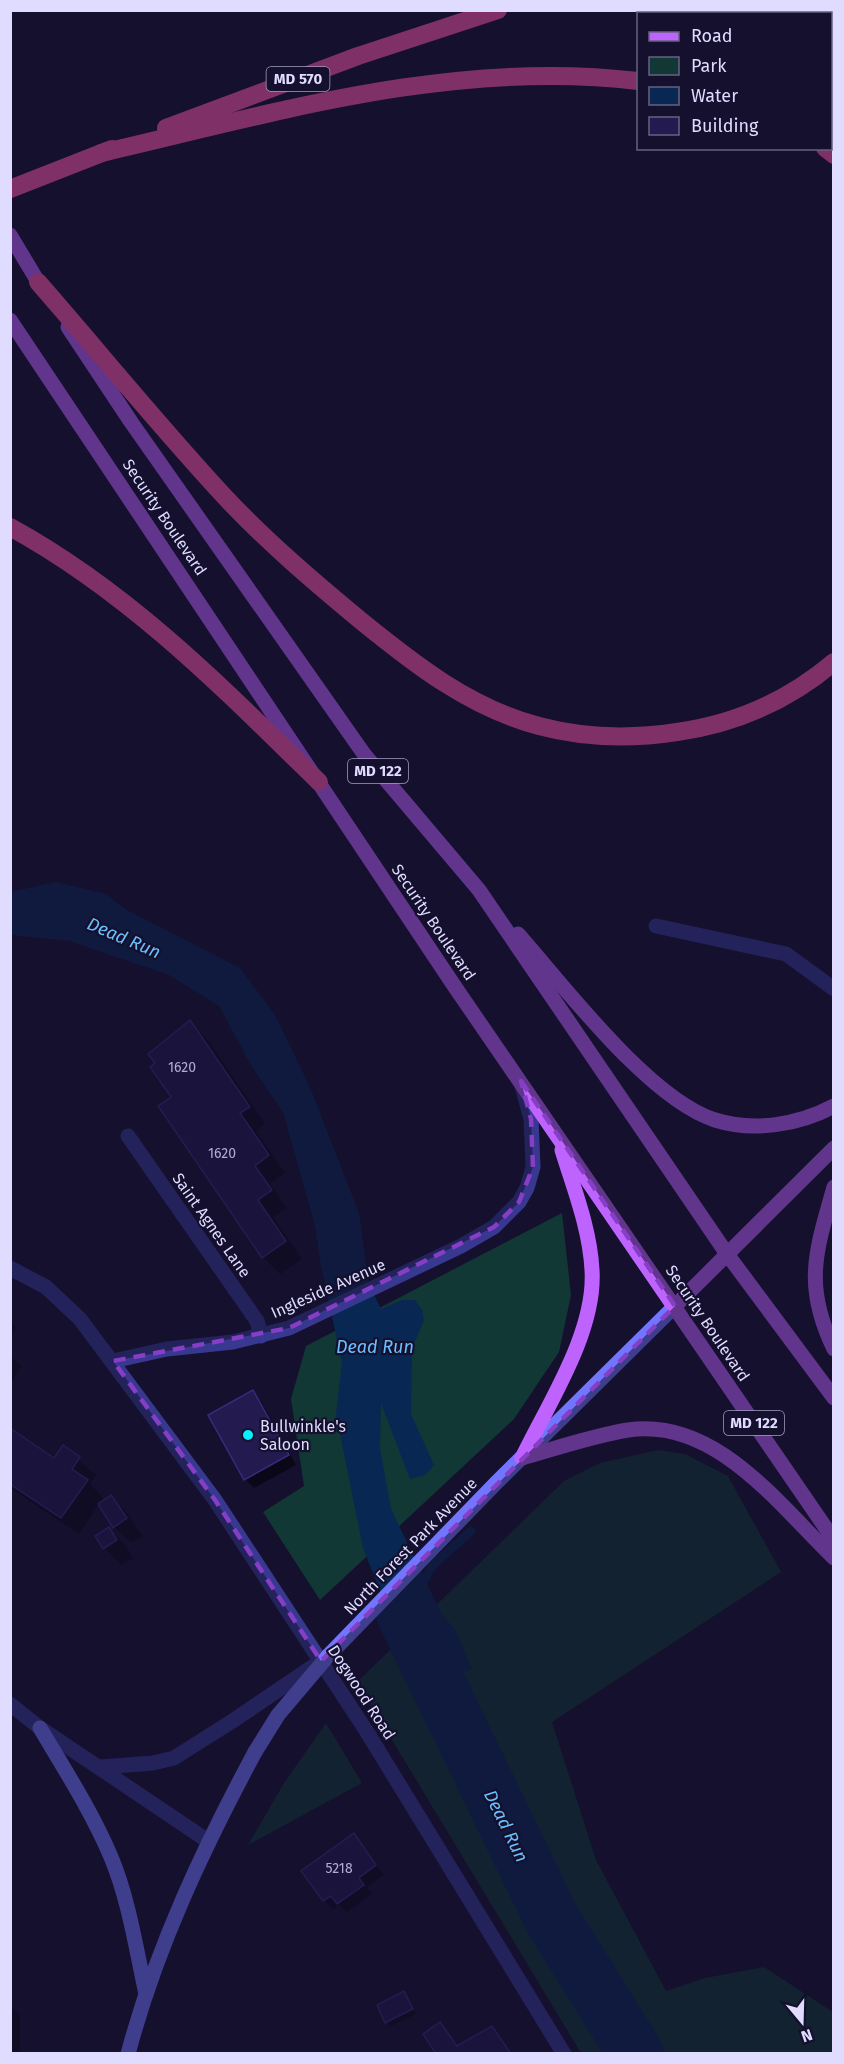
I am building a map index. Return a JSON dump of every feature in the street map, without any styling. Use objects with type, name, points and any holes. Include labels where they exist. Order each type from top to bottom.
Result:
[{"type":"highway","name":"MD 570","points":[[10,189],[358,56],[498,10]]},
{"type":"highway","points":[[101,153],[359,94],[448,82],[528,76],[637,81]]},
{"type":"highway","points":[[38,282],[225,496],[301,571],[430,676],[491,708],[539,726],[598,736],[645,737],[708,728],[751,713],[808,683],[834,662]]},
{"type":"highway","points":[[10,527],[54,550],[119,597],[195,661],[319,782]]},
{"type":"main road","name":"Security Boulevard","points":[[10,235],[38,282],[131,422],[364,754],[479,890],[727,1254],[834,1398]]},
{"type":"main road","name":"Security Boulevard","points":[[10,320],[557,1135],[834,1540]]},
{"type":"main road","points":[[479,890],[629,1060],[681,1103],[714,1120],[751,1126],[784,1124],[818,1115],[834,1106]]},
{"type":"main road","points":[[522,1458],[577,1346],[588,1311],[592,1282],[588,1236],[557,1135]]},
{"type":"main road","points":[[675,1306],[834,1148]]},
{"type":"main road","points":[[834,1187],[818,1241],[815,1277],[816,1306],[834,1349]]},
{"type":"main road","name":"North Forest Park Avenue","points":[[128,2054],[146,1995],[208,1841],[255,1752],[278,1715],[328,1656],[496,1483],[675,1306]]},
{"type":"main road","points":[[522,1458],[630,1430],[667,1430],[696,1438],[727,1455],[834,1558]]},
{"type":"main road","points":[[40,1728],[94,1822],[111,1859],[124,1897],[146,1995]]},
{"type":"street","points":[[656,927],[786,954],[834,989]]},
{"type":"street","name":"Ingleside Avenue","points":[[113,1361],[259,1329],[289,1328],[494,1227],[519,1202],[529,1184],[534,1167],[531,1119],[521,1081]]},
{"type":"street","name":"Saint Agnes Lane","points":[[128,1136],[259,1329]]},
{"type":"street","name":"Dogwood Road","points":[[10,1268],[46,1287],[80,1319],[214,1500],[361,1722],[564,2054]]},
{"type":"street","points":[[101,1767],[153,1763],[174,1758],[328,1656]]},
{"type":"street","points":[[10,1704],[40,1728],[208,1841]]},
{"type":"highlighted area","points":[[521,1081],[675,1306],[321,1661],[215,1500],[113,1361],[289,1328],[494,1227],[519,1202],[533,1167],[531,1119]]},
{"type":"green space","points":[[562,1213],[571,1295],[559,1352],[514,1419],[320,1600],[263,1512],[304,1486],[291,1399],[306,1346]]},
{"type":"green space","points":[[658,1450],[685,1454],[728,1476],[781,1572],[552,1722],[596,1860],[666,1991],[705,1978],[764,1967],[833,2012],[833,2053],[581,2053],[357,1682],[564,1481],[600,1463]]},
{"type":"green space","points":[[326,1723],[362,1783],[248,1845],[284,1783]]},
{"type":"water","name":"Dead Run","points":[[56,882],[106,894],[125,909],[240,968],[275,1015],[310,1087],[359,1213],[369,1284],[381,1309],[402,1300],[415,1300],[422,1310],[424,1320],[412,1349],[411,1414],[434,1465],[425,1475],[410,1479],[381,1403],[380,1448],[391,1509],[441,1613],[456,1631],[472,1669],[419,1690],[363,1548],[336,1414],[342,1363],[321,1266],[315,1226],[283,1112],[252,1067],[219,1006],[169,975],[69,941],[11,935],[10,892]]},
{"type":"building","points":[[190,1020],[250,1107],[240,1113],[269,1155],[255,1166],[272,1190],[258,1200],[286,1241],[262,1258],[158,1106],[171,1097],[150,1067],[155,1063],[148,1054]]},
{"type":"building","name":"Bullwinkle's Saloon","points":[[253,1390],[289,1455],[244,1480],[208,1415]]},
{"type":"building","points":[[10,1428],[54,1458],[63,1445],[80,1457],[72,1469],[88,1480],[61,1518],[10,1484]]},
{"type":"building","points":[[111,1495],[127,1518],[113,1528],[98,1504]]},
{"type":"building","points":[[109,1527],[117,1540],[103,1549],[95,1536]]},
{"type":"building","points":[[354,1833],[376,1865],[359,1878],[364,1885],[337,1904],[331,1896],[323,1901],[301,1871]]},
{"type":"building","points":[[404,1991],[413,2009],[385,2023],[377,2005]]},
{"type":"building","points":[[440,2022],[457,2046],[492,2026],[511,2054],[436,2054],[423,2034]]},
{"type":"waterway","points":[[419,1589],[432,1566],[471,1531]]},
{"type":"waterway","name":"Dead Run","points":[[404,1614],[552,1919],[636,2054]]},
{"type":"place","name":"Bullwinkle's Saloon","points":[[248,1435]]}]
